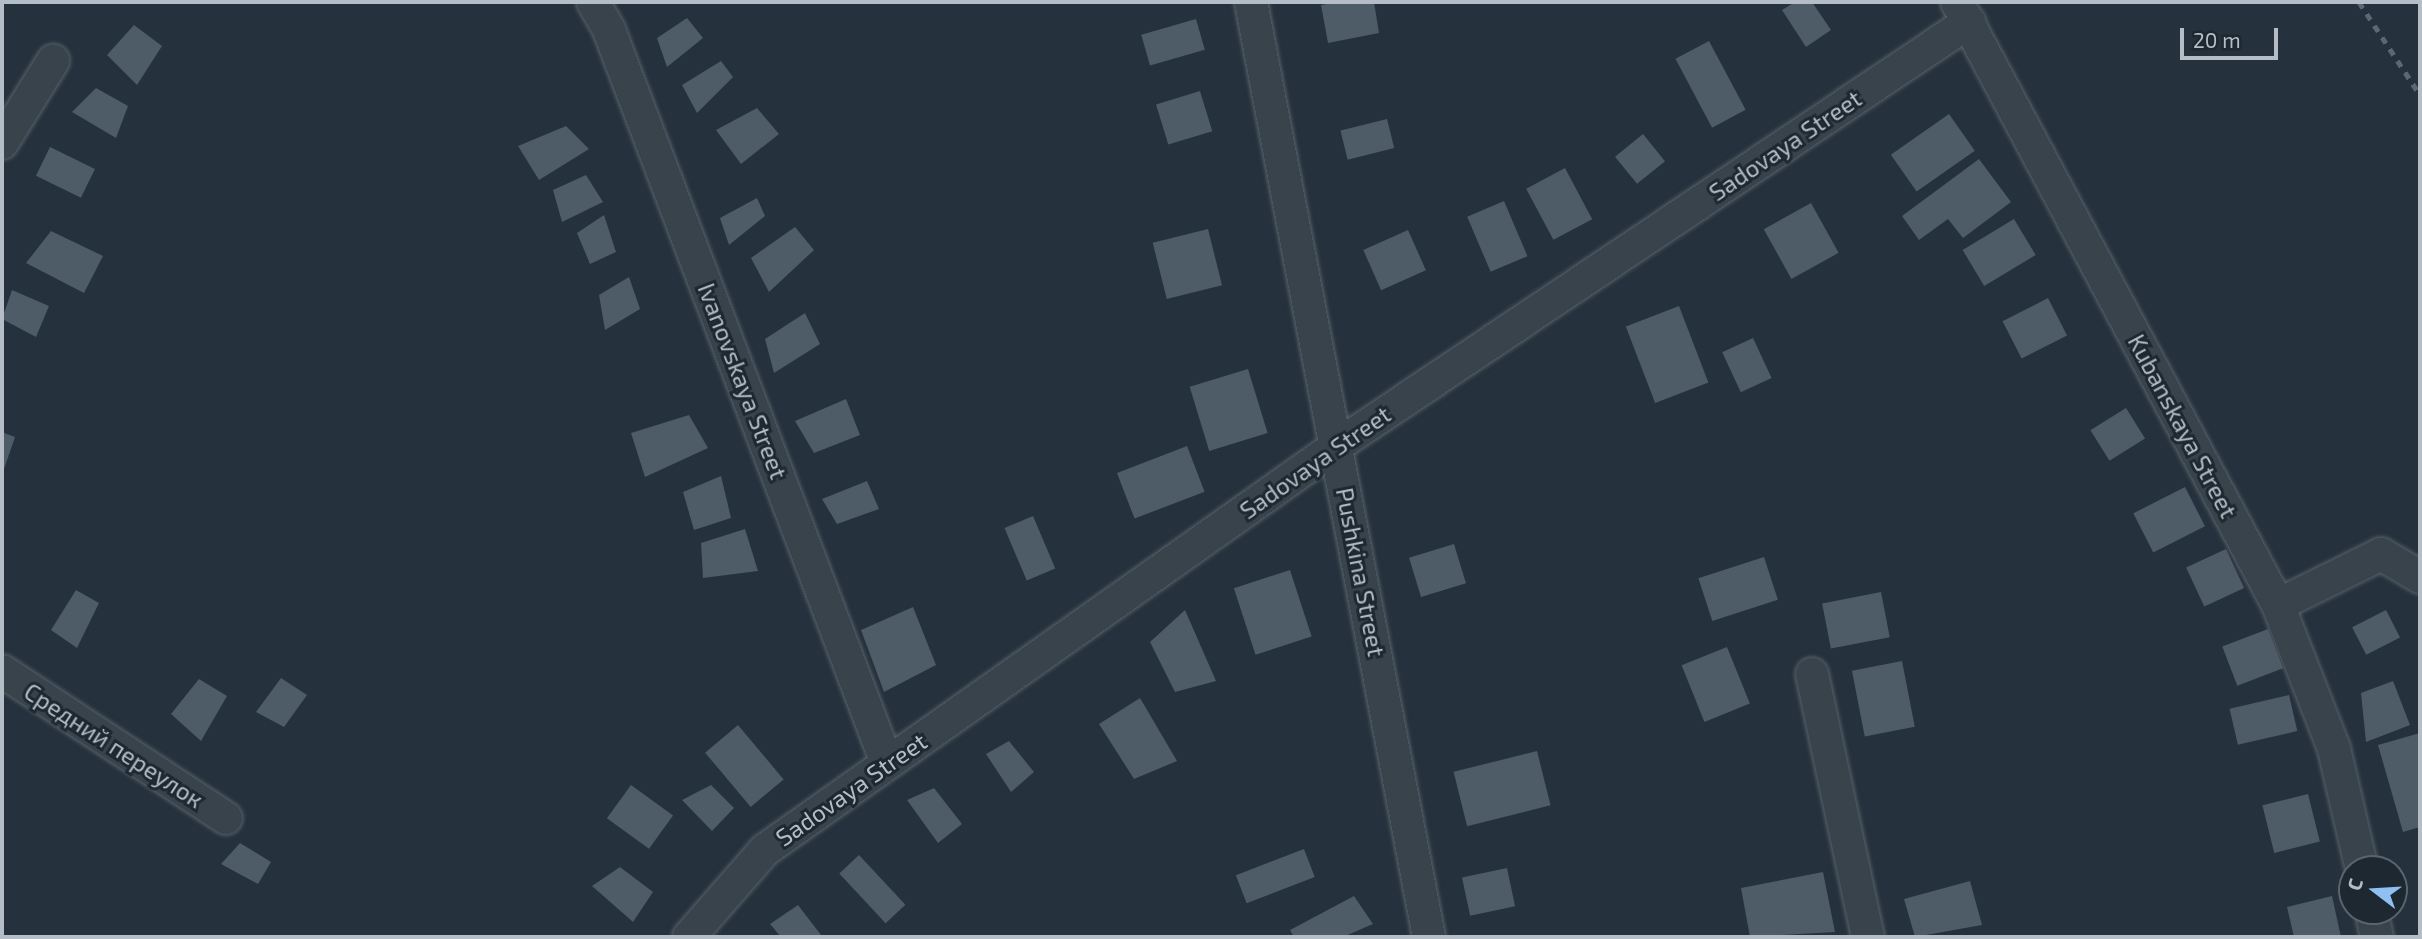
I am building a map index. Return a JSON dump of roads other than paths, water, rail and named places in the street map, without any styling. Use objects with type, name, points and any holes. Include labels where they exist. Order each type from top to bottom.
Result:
[{"type":"street","name":"Ivanovskaya Street","points":[[593,2],[609,30],[887,763]]},
{"type":"street","name":"Pushkina Street","points":[[1251,2],[1338,445],[1429,937]]},
{"type":"street","name":"Sadovaya Street","points":[[689,937],[765,850],[1338,445],[1963,12]]},
{"type":"street","name":"Kubanskaya Street","points":[[1963,12],[2278,605],[2334,750],[2358,855]]},
{"type":"street","points":[[2,143],[53,61]]},
{"type":"street","points":[[2278,605],[2381,554],[2420,577]]},
{"type":"street","name":"Средний переулок","points":[[2,671],[226,818]]},
{"type":"street","points":[[1812,674],[1868,937]]},
{"type":"railway","points":[[2359,2],[2420,95]]}]
